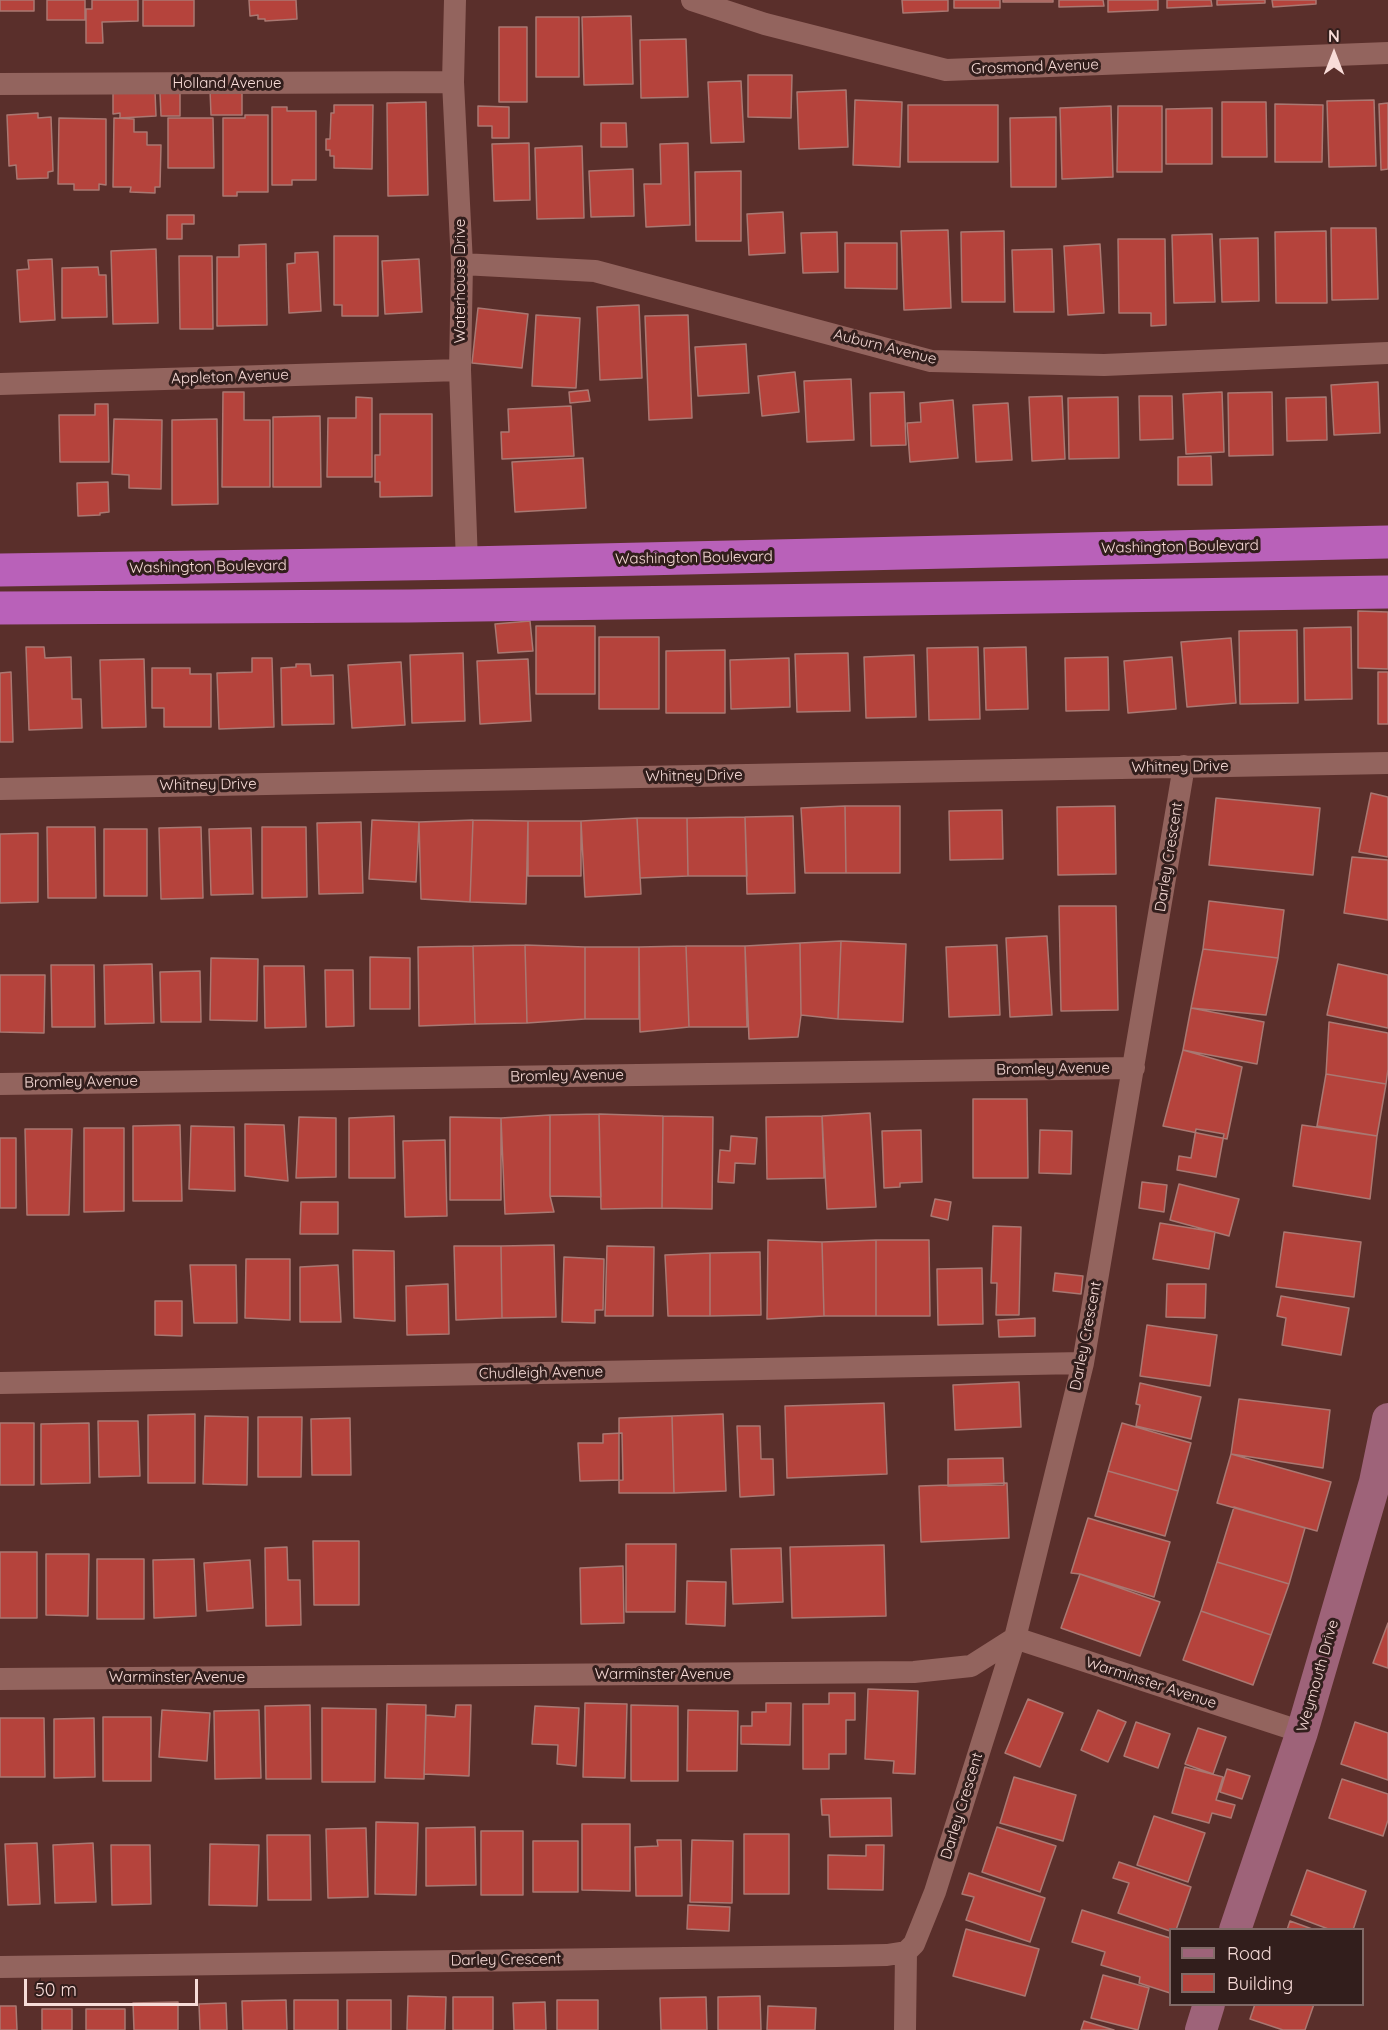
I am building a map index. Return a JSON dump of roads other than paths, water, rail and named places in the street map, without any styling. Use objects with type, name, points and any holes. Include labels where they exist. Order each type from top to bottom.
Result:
[{"type":"highway","name":"Washington Boulevard","points":[[0,570],[467,563],[1388,542]]},
{"type":"highway","points":[[0,608],[398,606],[1388,592]]},
{"type":"street","name":"Waterhouse Drive","points":[[455,0],[453,82],[462,264],[460,370],[467,563]]},
{"type":"street","name":"Grosmond Avenue","points":[[692,0],[765,24],[946,70],[1388,53]]},
{"type":"street","name":"Holland Avenue","points":[[0,84],[453,82]]},
{"type":"street","name":"Auburn Avenue","points":[[462,264],[595,271],[931,361],[1104,365],[1388,353]]},
{"type":"street","name":"Appleton Avenue","points":[[0,384],[460,370]]},
{"type":"street","name":"Whitney Drive","points":[[0,789],[1388,763]]},
{"type":"street","name":"Darley Crescent","points":[[0,1967],[887,1955],[906,1952],[914,1944],[935,1892],[1015,1638],[1083,1363],[1184,766]]},
{"type":"street","name":"Bromley Avenue","points":[[0,1084],[1134,1068]]},
{"type":"street","name":"Chudleigh Avenue","points":[[0,1383],[1083,1363]]},
{"type":"street","name":"Weymouth Drive","points":[[1235,1928],[1302,1732],[1375,1482],[1388,1419]]},
{"type":"street","name":"Warminster Avenue","points":[[0,1679],[914,1672],[971,1666],[1015,1638],[1302,1732]]},
{"type":"street","points":[[905,2030],[906,1952]]},
{"type":"street","points":[[1201,2030],[1208,2006]]}]
